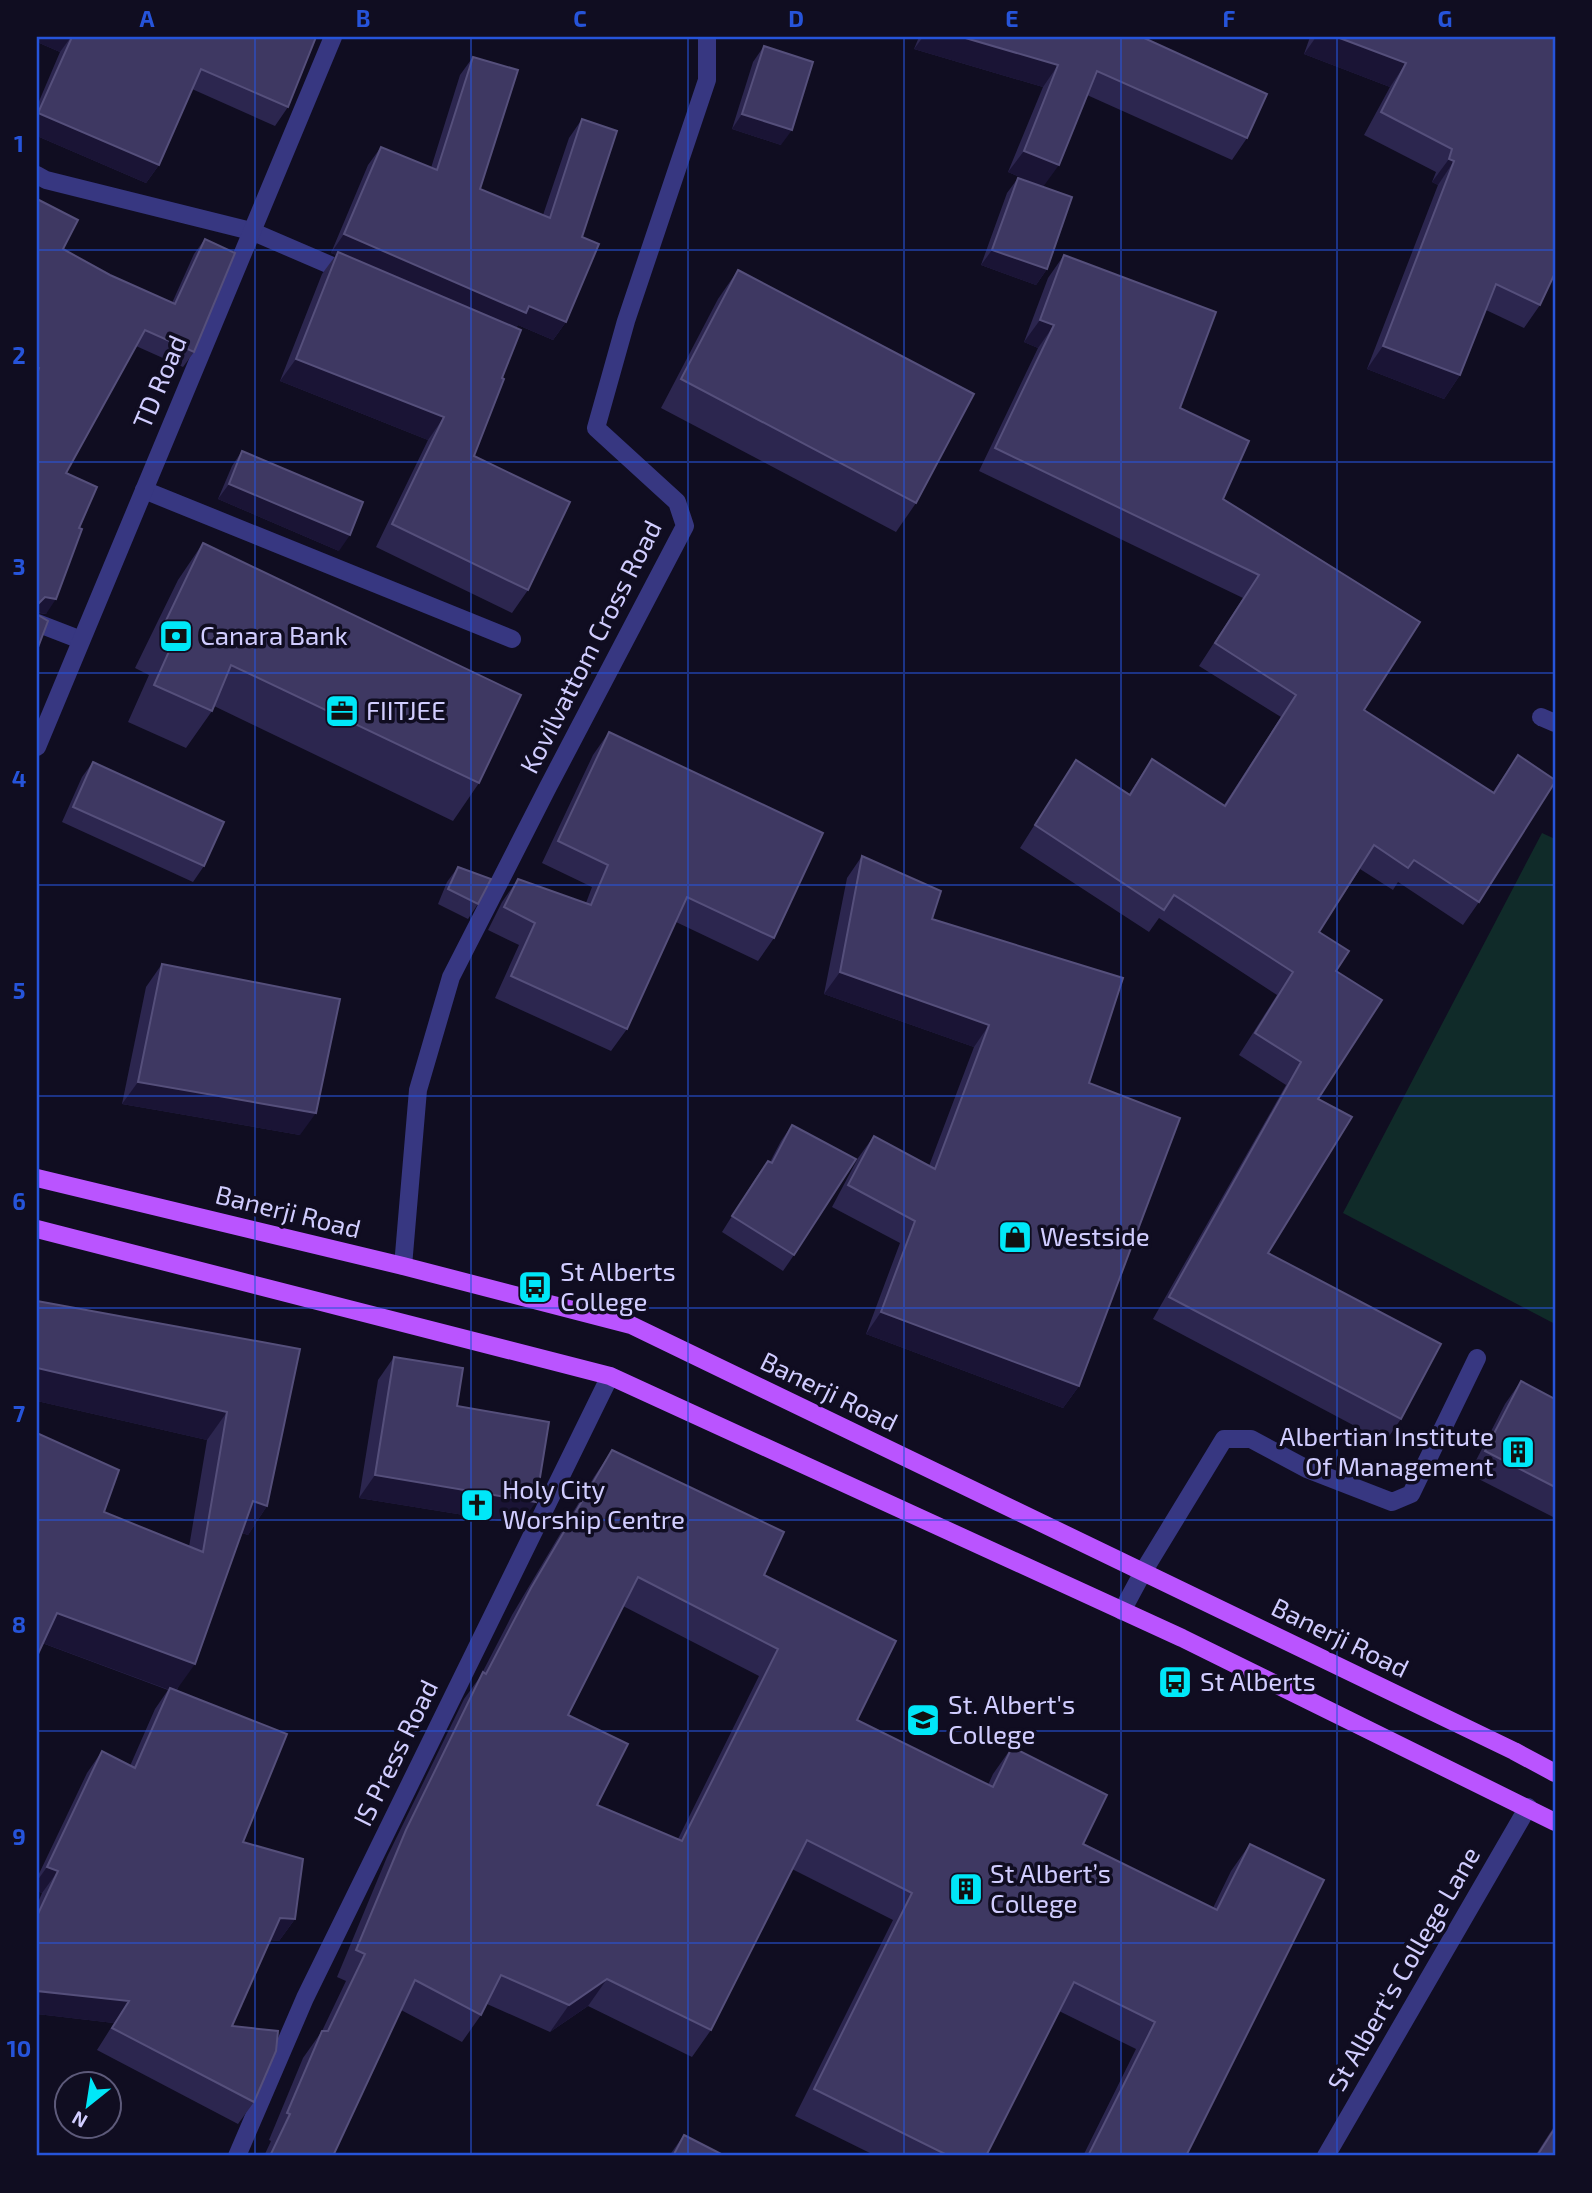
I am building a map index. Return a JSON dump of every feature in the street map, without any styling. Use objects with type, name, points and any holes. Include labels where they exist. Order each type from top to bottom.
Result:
[{"type":"main road","name":"Banerji Road","points":[[37,1178],[403,1266],[631,1325],[1555,1773]]},
{"type":"main road","points":[[37,1228],[610,1376],[1122,1611],[1555,1822]]},
{"type":"street","name":"TD Road","points":[[37,747],[333,37]]},
{"type":"street","name":"Kovilvattom Cross Road","points":[[403,1266],[418,1090],[452,977],[685,526],[677,502],[596,428],[626,321],[708,80],[707,37]]},
{"type":"street","points":[[37,175],[46,180],[251,231],[362,279]]},
{"type":"street","points":[[144,490],[512,639]]},
{"type":"street","points":[[37,623],[80,640]]},
{"type":"street","points":[[1122,1611],[1224,1439],[1251,1439],[1307,1469],[1392,1502],[1411,1494],[1477,1358]]},
{"type":"street","name":"IS Press Road","points":[[237,2156],[305,1998],[610,1376]]},
{"type":"street","name":"St Albert's College Lane","points":[[1326,2156],[1528,1807]]},
{"type":"green space","points":[[1542,833],[1555,839],[1555,1324],[1343,1213]]},
{"type":"building","points":[[72,37],[316,37],[288,107],[201,69],[159,165],[38,113]]},
{"type":"building","points":[[962,37],[1142,37],[1267,94],[1247,138],[1097,71],[1059,165],[1024,151],[1058,65]]},
{"type":"building","points":[[1337,37],[1555,37],[1555,273],[1540,305],[1496,284],[1460,375],[1383,346],[1454,161],[1449,159],[1452,149],[1381,112],[1406,63]]},
{"type":"building","points":[[764,46],[813,62],[792,130],[742,114]]},
{"type":"building","points":[[473,57],[518,70],[480,189],[550,218],[582,119],[617,131],[582,237],[599,244],[566,322],[529,306],[526,313],[344,234],[381,147],[437,170]]},
{"type":"building","points":[[1018,178],[1072,197],[1047,269],[992,250]]},
{"type":"building","points":[[37,199],[78,220],[63,249],[110,275],[175,304],[205,239],[235,253],[194,352],[145,330],[66,473],[97,487],[79,528],[82,529],[56,599],[45,597],[37,605],[39,368]]},
{"type":"building","points":[[338,252],[521,330],[474,456],[570,502],[528,590],[392,524],[444,417],[296,359]]},
{"type":"building","points":[[1064,255],[1216,312],[1180,408],[1249,441],[1223,499],[1420,622],[1364,710],[1494,793],[1518,755],[1555,780],[1479,902],[1414,860],[1408,868],[1374,845],[1319,932],[1349,951],[1336,971],[1382,1000],[1318,1099],[1352,1117],[1268,1253],[1441,1344],[1401,1419],[1169,1297],[1301,1062],[1255,1033],[1293,972],[1174,895],[1164,910],[1035,825],[1076,760],[1130,795],[1152,759],[1225,806],[1296,695],[1215,643],[1259,575],[995,448],[1054,325],[1040,320]]},
{"type":"building","points":[[738,270],[974,394],[916,503],[681,379]]},
{"type":"building","points":[[242,451],[363,502],[350,535],[229,484]]},
{"type":"building","points":[[203,543],[521,695],[479,783],[231,665],[212,711],[154,685],[175,638],[161,631]]},
{"type":"building","points":[[37,606],[38,615],[48,621],[37,650]]},
{"type":"building","points":[[609,732],[823,833],[774,938],[687,897],[627,1029],[511,976],[535,923],[504,907],[518,879],[591,905],[608,865],[558,841]]},
{"type":"building","points":[[93,762],[224,822],[204,866],[73,807]]},
{"type":"building","points":[[862,856],[941,891],[932,919],[1123,978],[1089,1083],[1180,1118],[1079,1386],[881,1312],[915,1221],[848,1185],[874,1136],[935,1169],[989,1025],[840,972]]},
{"type":"building","points":[[458,867],[491,879],[478,904],[448,889]]},
{"type":"building","points":[[162,964],[340,999],[316,1113],[138,1082]]},
{"type":"building","points":[[792,1125],[856,1159],[794,1255],[732,1216],[768,1161],[772,1163]]},
{"type":"building","points":[[37,1301],[300,1349],[267,1506],[253,1501],[195,1664],[57,1613],[37,1656],[37,1433],[119,1470],[104,1512],[203,1552],[227,1412],[37,1368]]},
{"type":"building","points":[[394,1357],[463,1368],[457,1406],[549,1422],[536,1502],[375,1475]]},
{"type":"building","points":[[1521,1381],[1555,1399],[1555,1487],[1485,1451]]},
{"type":"building","points":[[612,1450],[784,1532],[764,1575],[896,1641],[857,1720],[993,1787],[1012,1747],[1107,1795],[1083,1844],[1217,1910],[1250,1844],[1324,1880],[1186,2156],[1088,2156],[1155,2022],[1074,1982],[986,2156],[949,2156],[814,2089],[912,1893],[807,1840],[711,2030],[607,1979],[569,2005],[501,1975],[481,2015],[415,1980],[333,2156],[270,2156],[290,2114],[287,2113],[322,2031],[328,2031],[365,1954],[356,1950],[406,1830],[483,1672],[486,1674],[531,1588]],"holes":[[[638,1577],[778,1649],[682,1841],[597,1805],[628,1744],[568,1715]]]},
{"type":"building","points":[[170,1688],[287,1734],[243,1842],[303,1859],[295,1919],[280,1918],[232,2026],[278,2031],[276,2051],[254,2102],[112,2028],[129,2001],[37,1991],[37,1916],[58,1871],[47,1867],[102,1751],[135,1768]]},
{"type":"building","points":[[1555,2128],[1555,2156],[1537,2156]]},
{"type":"building","points":[[684,2135],[725,2156],[673,2156]]},
{"type":"place","name":"Canara Bank","points":[[176,636]]},
{"type":"place","name":"FIITJEE","points":[[342,711]]},
{"type":"place","name":"Westside","points":[[1015,1237]]},
{"type":"place","name":"St Alberts College","points":[[535,1287]]},
{"type":"place","name":"Albertian Institute Of Management","points":[[1518,1452]]},
{"type":"place","name":"Holy City Worship Centre","points":[[477,1505]]},
{"type":"place","name":"St Alberts","points":[[1175,1682]]},
{"type":"place","name":"St. Albert's College","points":[[923,1720]]},
{"type":"place","name":"St Albert’s College","points":[[966,1889]]}]
